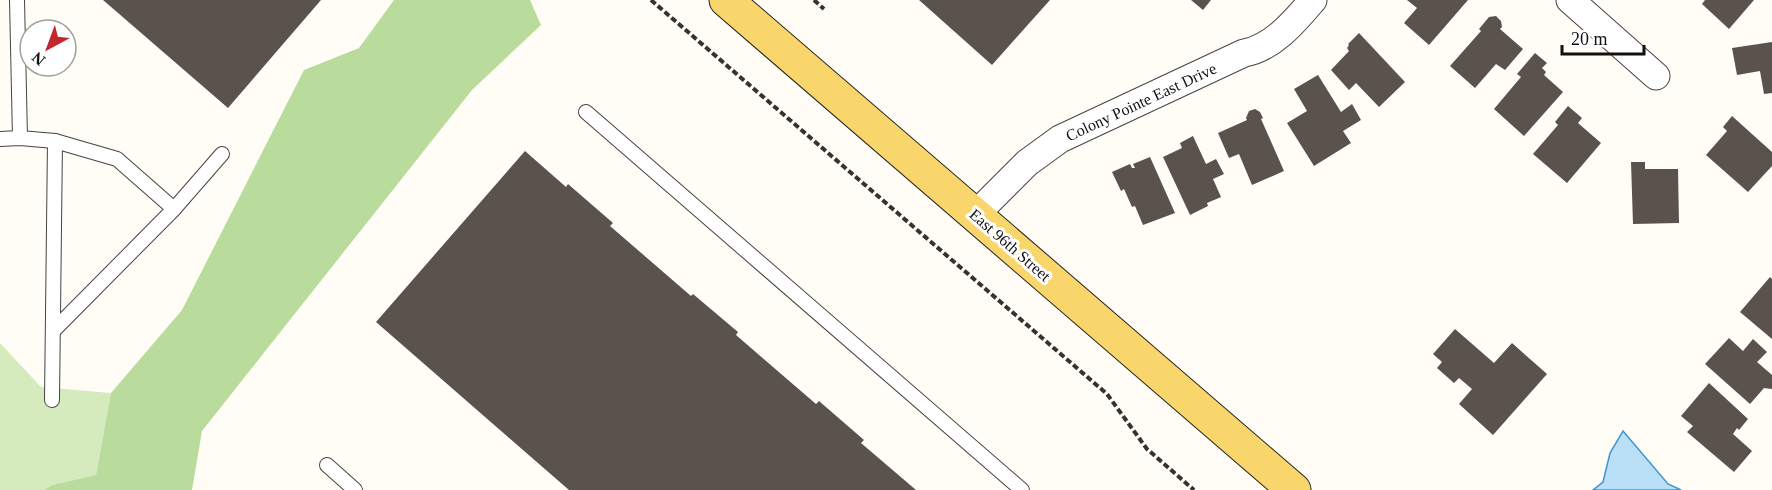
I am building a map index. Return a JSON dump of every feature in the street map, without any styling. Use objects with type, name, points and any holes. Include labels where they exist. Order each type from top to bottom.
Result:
[{"type":"main road","name":"East 96th Street","points":[[726,0],[1294,490]]},
{"type":"street","name":"Colony Pointe East Drive","points":[[975,215],[1027,163],[1060,139],[1245,53],[1256,50],[1294,22],[1313,0]]},
{"type":"street","points":[[1570,0],[1656,76]]},
{"type":"lane","points":[[18,0],[20,138]]},
{"type":"lane","points":[[586,112],[1023,490]]},
{"type":"lane","points":[[0,139],[56,141],[117,159],[174,209]]},
{"type":"lane","points":[[52,400],[56,141]]},
{"type":"lane","points":[[53,331],[174,209],[222,154]]},
{"type":"lane","points":[[327,465],[355,490]]},
{"type":"path","points":[[651,0],[1107,394],[1147,448],[1194,490]]},
{"type":"path","points":[[814,0],[824,9]]},
{"type":"green space","points":[[394,0],[530,0],[541,25],[472,90],[202,431],[192,490],[44,490],[52,485],[96,475],[111,393],[182,310],[304,70],[359,48]]},
{"type":"green space","points":[[0,343],[41,387],[111,393],[96,475],[52,485],[44,490],[0,490]]},
{"type":"water","points":[[1623,431],[1668,484],[1681,490],[1593,490],[1603,482],[1610,453]]},
{"type":"building","points":[[103,0],[321,0],[228,108]]},
{"type":"building","points":[[919,0],[1050,0],[992,65]]},
{"type":"building","points":[[1191,0],[1211,0],[1203,10]]},
{"type":"building","points":[[1407,0],[1468,0],[1429,45],[1404,23],[1417,8]]},
{"type":"building","points":[[1705,0],[1754,0],[1729,29],[1702,4]]},
{"type":"building","points":[[1496,16],[1501,21],[1500,29],[1523,49],[1505,70],[1496,64],[1475,88],[1450,66],[1481,31],[1479,29],[1489,17]]},
{"type":"building","points":[[1359,33],[1405,82],[1379,107],[1356,83],[1349,90],[1331,70],[1349,51],[1348,44]]},
{"type":"building","points":[[1772,42],[1772,93],[1764,94],[1760,71],[1737,75],[1732,48]]},
{"type":"building","points":[[1535,53],[1547,63],[1542,68],[1546,72],[1544,75],[1563,92],[1524,136],[1494,109],[1521,77],[1517,74]]},
{"type":"building","points":[[1318,75],[1341,112],[1352,104],[1361,120],[1343,131],[1351,143],[1314,166],[1287,123],[1307,111],[1294,89]]},
{"type":"building","points":[[1568,106],[1582,118],[1578,123],[1601,143],[1567,183],[1533,154],[1558,125],[1555,122]]},
{"type":"building","points":[[1255,109],[1263,118],[1261,119],[1284,171],[1252,185],[1239,154],[1229,158],[1218,133],[1247,120],[1249,111]]},
{"type":"building","points":[[1732,116],[1772,152],[1772,166],[1748,192],[1706,155],[1727,131],[1723,127]]},
{"type":"building","points":[[1193,136],[1206,164],[1216,159],[1224,174],[1213,179],[1221,197],[1207,203],[1208,206],[1190,215],[1163,157],[1182,148],[1180,143]]},
{"type":"building","points":[[525,151],[566,187],[568,184],[613,223],[610,226],[691,296],[693,294],[738,332],[736,335],[816,404],[819,401],[864,440],[861,443],[916,490],[569,490],[376,322]]},
{"type":"building","points":[[1150,157],[1175,213],[1143,225],[1135,206],[1132,207],[1124,189],[1121,191],[1112,172],[1130,164],[1132,168],[1135,168],[1133,164]]},
{"type":"building","points":[[1631,162],[1645,162],[1645,169],[1678,169],[1679,223],[1633,224]]},
{"type":"building","points":[[1770,277],[1772,279],[1772,339],[1740,312]]},
{"type":"building","points":[[1455,329],[1494,363],[1512,343],[1547,374],[1493,435],[1459,404],[1472,389],[1459,378],[1454,383],[1437,368],[1442,362],[1433,354]]},
{"type":"building","points":[[1729,338],[1743,351],[1753,339],[1767,352],[1757,362],[1772,375],[1772,389],[1764,388],[1750,404],[1705,364]]},
{"type":"building","points":[[1709,383],[1748,419],[1733,434],[1752,451],[1734,472],[1687,432],[1693,426],[1681,416]]}]
